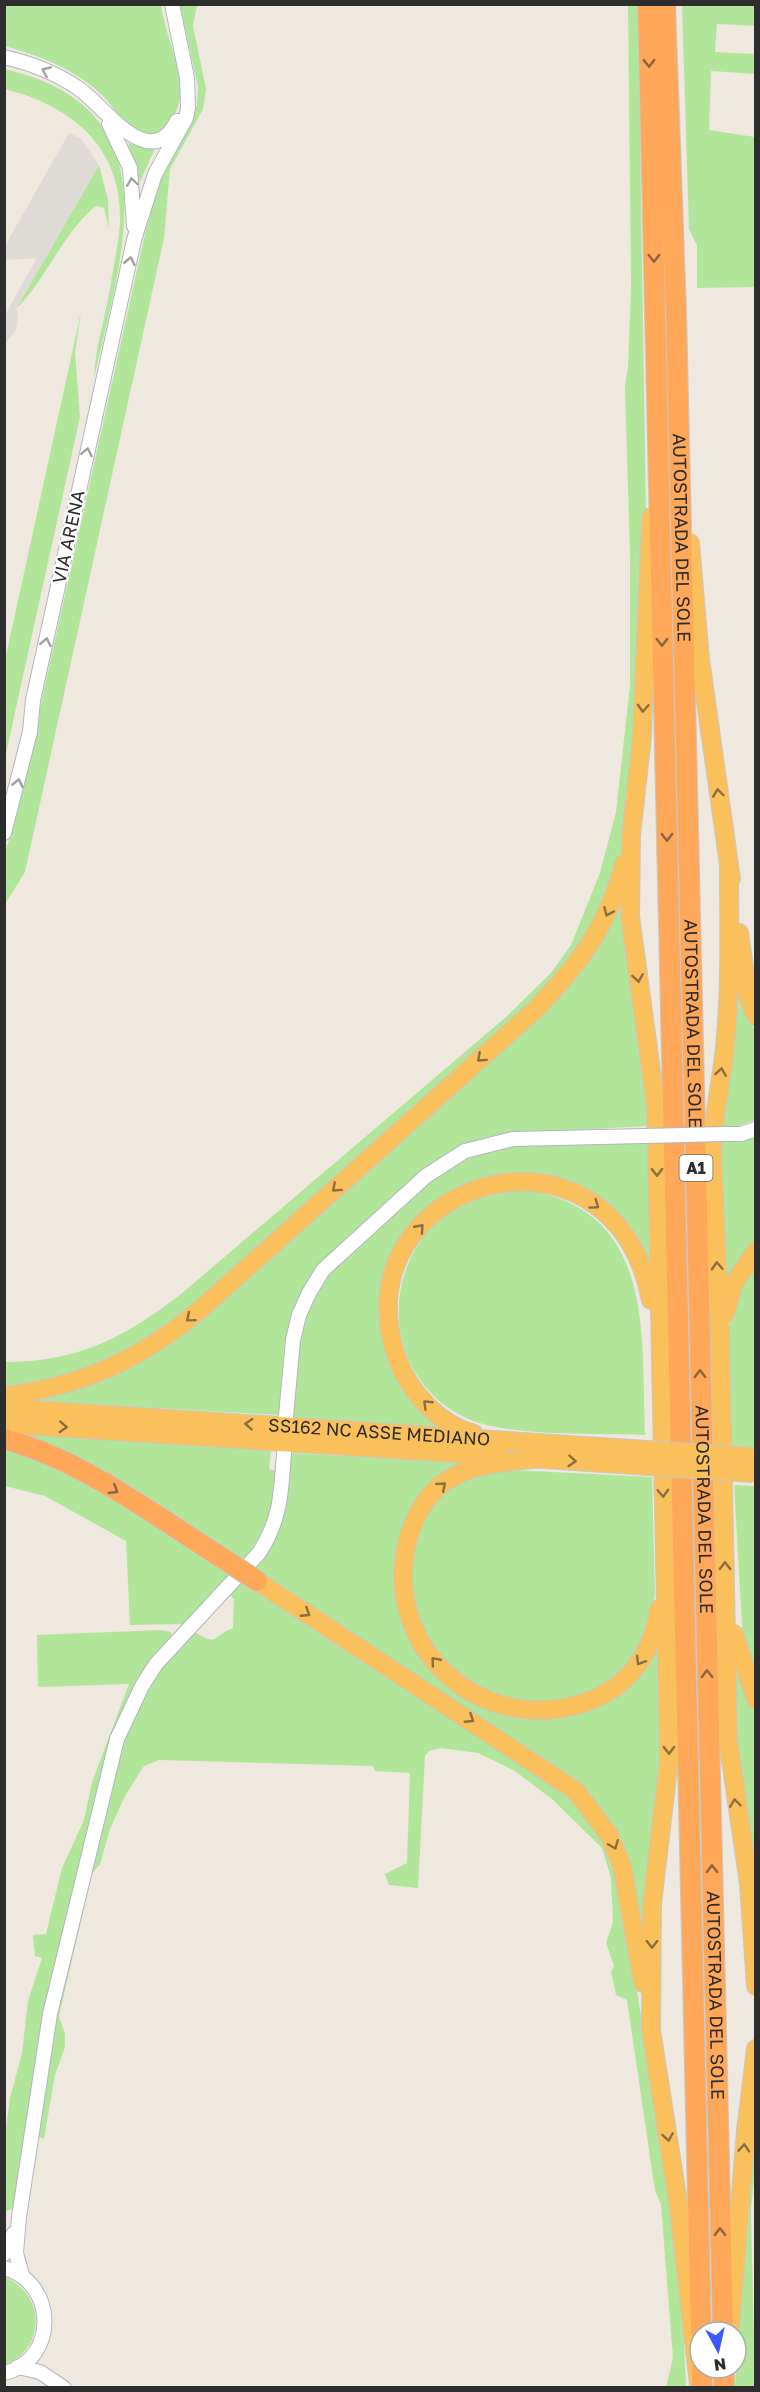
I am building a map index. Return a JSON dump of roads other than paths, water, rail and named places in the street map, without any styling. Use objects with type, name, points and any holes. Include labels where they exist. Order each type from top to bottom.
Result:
[{"type":"highway","name":"AUTOSTRADA DEL SOLE","points":[[648,4],[701,2320]]},
{"type":"highway","name":"AUTOSTRADA DEL SOLE","points":[[665,4],[677,404],[723,2320]]},
{"type":"highway","points":[[651,2030],[652,1904],[669,1760],[658,1337],[656,1107],[630,916],[631,836],[642,736],[650,579],[655,314]]},
{"type":"highway","points":[[677,404],[700,659],[748,996],[756,1016]]},
{"type":"highway","points":[[4,1396],[67,1385],[101,1373],[170,1335],[228,1285],[535,1010],[573,969],[599,933],[617,892],[631,836]]},
{"type":"highway","points":[[729,869],[728,1001],[725,1047],[713,1123],[712,1151],[720,1333],[728,1740],[749,1884],[756,1986]]},
{"type":"highway","points":[[496,1440],[464,1431],[444,1420],[415,1392],[401,1371],[391,1342],[388,1318],[390,1285],[398,1260],[414,1233],[437,1210],[469,1191],[499,1182],[536,1182],[560,1187],[588,1200],[609,1215],[624,1232],[638,1256],[648,1286],[658,1337]]},
{"type":"highway","points":[[720,1333],[734,1283],[756,1251]]},
{"type":"highway","name":"SS162 NC ASSE MEDIANO","points":[[4,1408],[496,1440],[633,1457],[754,1465]]},
{"type":"highway","name":"SS162 NC ASSE MEDIANO","points":[[4,1424],[540,1458],[633,1457]]},
{"type":"highway","points":[[4,1439],[64,1462],[102,1482],[230,1563],[576,1791],[609,1835],[622,1866],[651,2030],[678,2202],[701,2388]]},
{"type":"highway","points":[[540,1458],[483,1465],[448,1480],[424,1502],[412,1525],[405,1551],[403,1577],[408,1609],[430,1655],[466,1691],[516,1708],[547,1711],[574,1706],[607,1694],[630,1676],[644,1655],[656,1627],[665,1565]]},
{"type":"highway","points":[[726,1591],[737,1649],[756,1700]]},
{"type":"highway","points":[[731,2320],[746,2131],[756,2049]]},
{"type":"street","name":"VIA ARENA","points":[[4,833],[30,732],[36,688],[134,240],[154,174],[186,118],[187,78],[172,4]]},
{"type":"street","name":"VIA ARENA","points":[[4,57],[47,71],[84,92],[98,102],[123,131],[143,140],[158,139],[168,133],[188,101]]},
{"type":"street","name":"VIA ARENA","points":[[84,92],[116,134],[130,168],[134,187],[134,240]]},
{"type":"street","points":[[286,1416],[293,1340],[298,1315],[322,1270],[426,1176],[465,1151],[489,1143],[513,1139],[741,1134],[756,1128]]},
{"type":"street","points":[[22,2276],[16,2253],[19,2217],[50,2014],[117,1739],[142,1686],[156,1664],[259,1552],[271,1533],[279,1512],[284,1453]]},
{"type":"street","points":[[4,2254],[19,2217]]},
{"type":"street","points":[[4,2268],[22,2276],[36,2289],[44,2307],[45,2327],[39,2346],[11,2370],[5,2388]]},
{"type":"street","points":[[39,2346],[59,2383]]},
{"type":"street","points":[[11,2370],[40,2372],[59,2383]]}]
